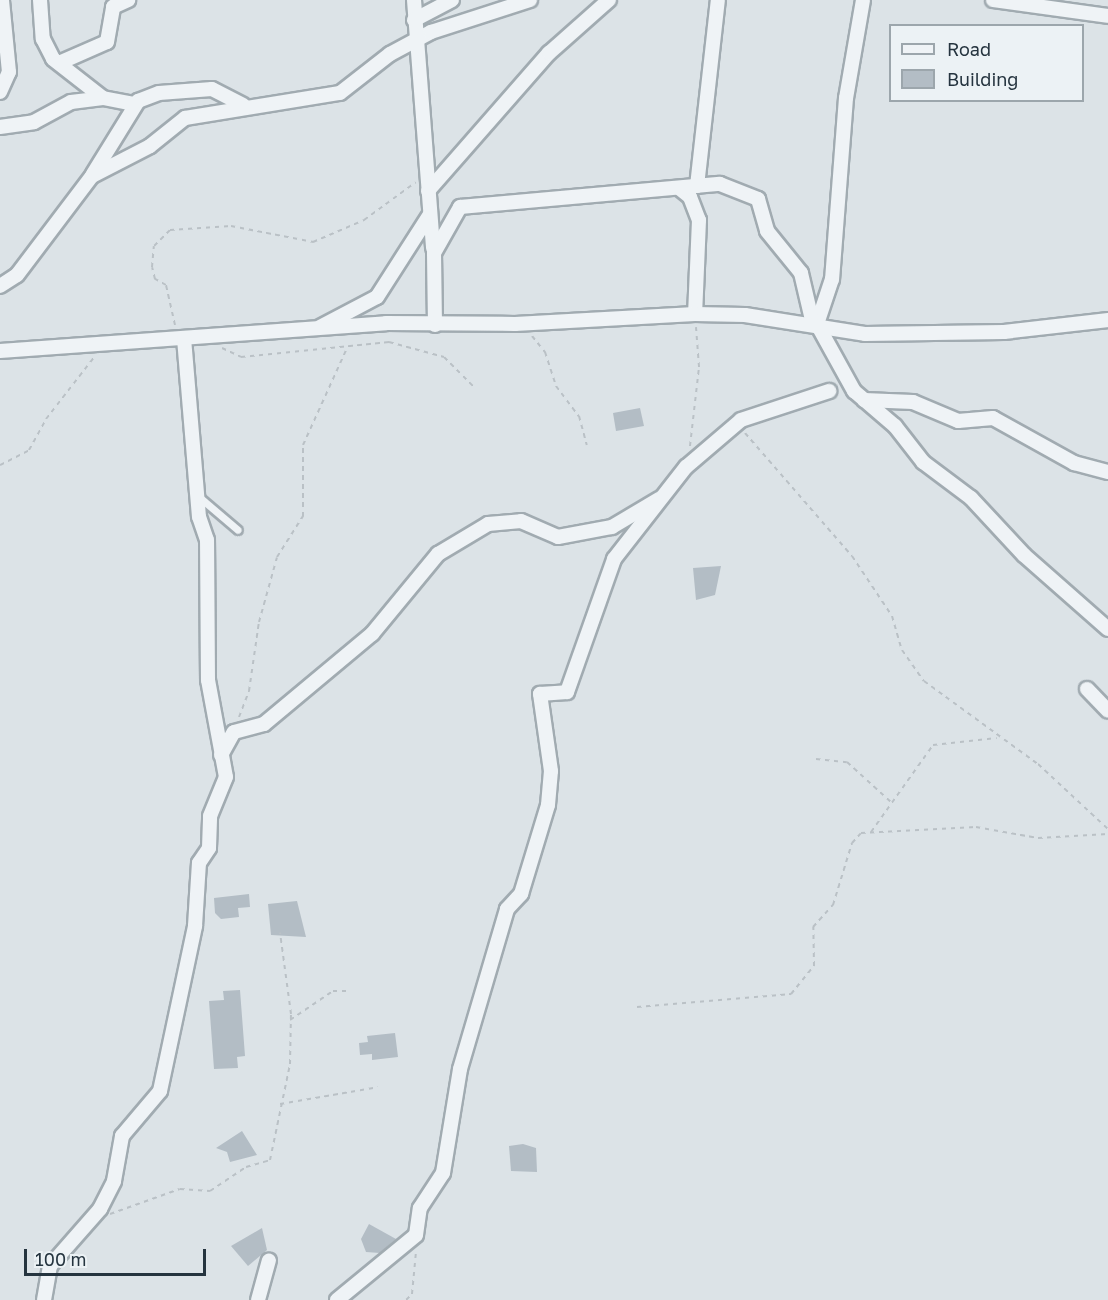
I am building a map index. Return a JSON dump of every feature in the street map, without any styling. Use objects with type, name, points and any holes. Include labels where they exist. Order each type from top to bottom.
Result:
[{"type":"street","points":[[0,92],[9,72],[2,0]]},
{"type":"street","points":[[40,0],[43,39],[59,63],[103,98]]},
{"type":"street","points":[[59,63],[107,42],[112,7],[128,0]]},
{"type":"street","points":[[414,0],[414,41],[434,254],[435,325]]},
{"type":"street","points":[[414,20],[452,0]]},
{"type":"street","points":[[92,176],[150,146],[185,118],[243,105],[340,93],[414,41],[530,0]]},
{"type":"street","points":[[428,184],[582,18],[609,0]]},
{"type":"street","points":[[698,186],[718,0]]},
{"type":"street","points":[[815,324],[832,279],[846,99],[863,0]]},
{"type":"street","points":[[993,0],[1108,16]]},
{"type":"street","points":[[0,128],[34,122],[71,102],[103,98],[133,104],[159,93],[212,89],[243,105]]},
{"type":"street","points":[[0,286],[16,275],[92,176],[106,145],[125,128],[133,104]]},
{"type":"street","points":[[434,254],[446,224],[466,204],[720,184],[758,199],[767,231],[801,273],[815,324],[845,380],[864,400],[895,426],[923,462],[971,498],[1024,555],[1108,629]]},
{"type":"street","points":[[679,188],[690,197],[699,220],[695,314]]},
{"type":"street","points":[[317,329],[377,297],[430,214]]},
{"type":"street","points":[[0,351],[98,347],[317,329],[515,324],[695,314],[815,324],[865,334],[936,334],[1108,320]]},
{"type":"street","points":[[44,1300],[50,1266],[100,1209],[114,1181],[122,1136],[160,1091],[195,926],[199,863],[209,848],[210,816],[226,777],[208,680],[207,540],[198,496],[184,339]]},
{"type":"street","points":[[337,1300],[416,1234],[420,1208],[443,1173],[460,1069],[507,909],[521,894],[549,805],[551,771],[540,694],[567,692],[614,559],[686,467],[738,422],[829,391]]},
{"type":"street","points":[[864,400],[913,402],[958,421],[993,418],[1074,463],[1108,472]]},
{"type":"street","points":[[221,755],[230,736],[264,724],[324,677],[384,623],[402,593],[438,554],[488,524],[521,521],[558,537],[612,527],[659,499]]},
{"type":"street","points":[[1087,689],[1108,711]]},
{"type":"street","points":[[258,1300],[269,1260]]},
{"type":"lane","points":[[198,496],[238,530]]},
{"type":"path","points":[[168,340],[176,327],[166,285],[155,279],[152,267],[154,246],[170,230],[231,225],[313,242],[364,220],[398,190],[428,184]]},
{"type":"path","points":[[686,467],[699,367],[695,314]]},
{"type":"path","points":[[515,324],[539,341],[556,386],[579,416],[587,445]]},
{"type":"path","points":[[212,337],[225,352],[241,357],[389,342],[436,353],[475,388]]},
{"type":"path","points":[[0,465],[29,450],[56,405],[89,369],[98,347]]},
{"type":"path","points":[[230,736],[249,691],[259,622],[277,557],[302,522],[303,445],[347,348]]},
{"type":"path","points":[[738,422],[852,556],[892,616],[902,650],[924,681],[998,738],[1038,764],[1108,829]]},
{"type":"path","points":[[872,832],[933,745],[998,738]]},
{"type":"path","points":[[816,759],[847,762],[891,802]]},
{"type":"path","points":[[637,1007],[791,994],[814,966],[813,927],[836,898],[852,843],[859,833],[976,827],[1038,838],[1108,834]]},
{"type":"path","points":[[106,1216],[180,1189],[210,1191],[246,1167],[269,1161],[290,1064],[290,1020],[280,933]]},
{"type":"path","points":[[290,1020],[333,991],[350,991]]},
{"type":"path","points":[[280,1104],[378,1087]]},
{"type":"path","points":[[406,1300],[417,1266],[416,1234]]},
{"type":"building","points":[[640,408],[644,426],[616,431],[613,413]]},
{"type":"building","points":[[721,566],[715,595],[696,600],[693,568]]},
{"type":"building","points":[[249,894],[250,907],[238,908],[239,917],[221,919],[215,913],[214,898]]},
{"type":"building","points":[[297,901],[306,937],[271,935],[268,904]]},
{"type":"building","points":[[240,990],[245,1056],[237,1057],[238,1068],[214,1069],[209,1001],[224,1000],[223,991]]},
{"type":"building","points":[[395,1033],[398,1057],[372,1060],[372,1054],[360,1055],[359,1043],[368,1042],[367,1036]]},
{"type":"building","points":[[242,1131],[257,1155],[230,1162],[227,1152],[216,1148]]},
{"type":"building","points":[[523,1144],[536,1148],[537,1172],[511,1171],[509,1146]]},
{"type":"building","points":[[369,1224],[396,1239],[380,1253],[366,1252],[361,1239]]},
{"type":"building","points":[[262,1228],[267,1250],[248,1266],[231,1246]]}]
